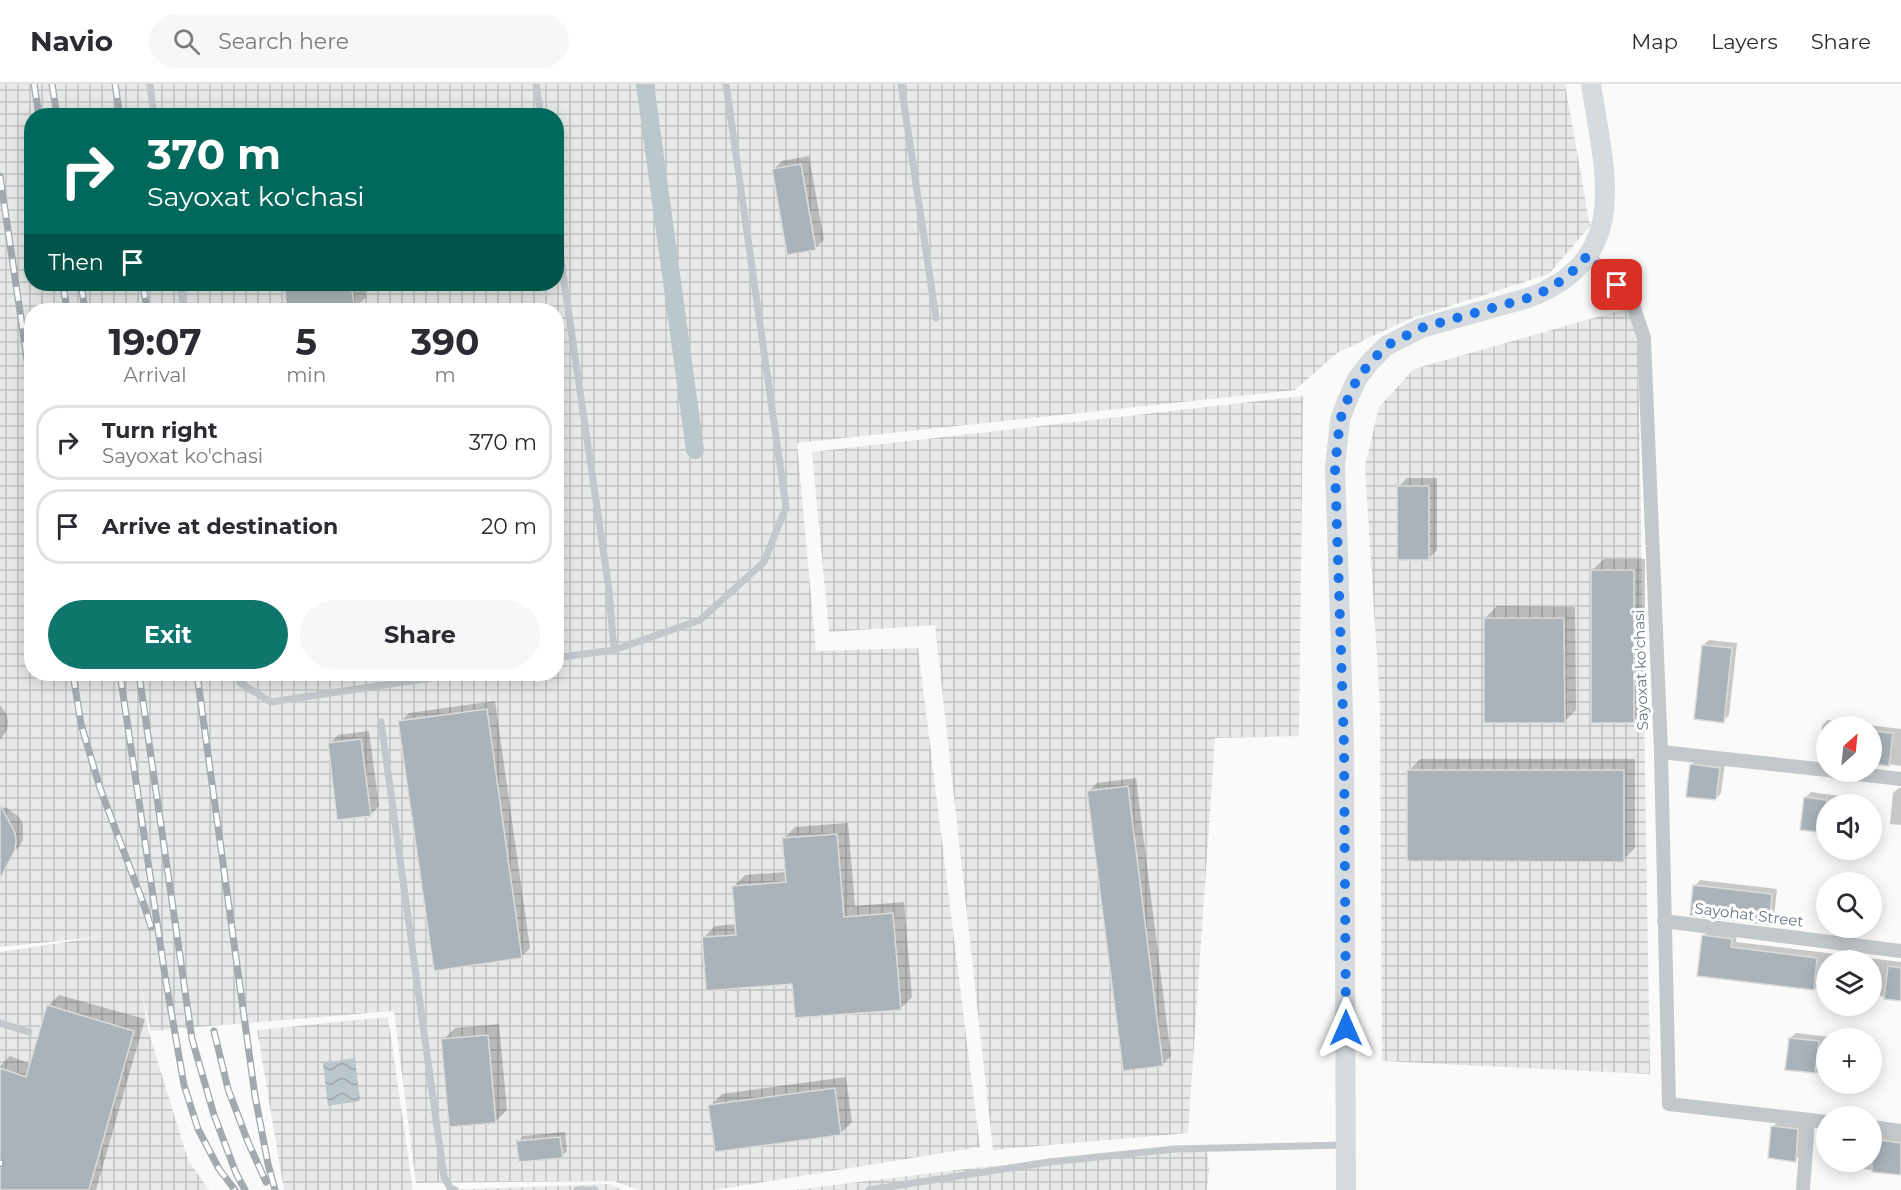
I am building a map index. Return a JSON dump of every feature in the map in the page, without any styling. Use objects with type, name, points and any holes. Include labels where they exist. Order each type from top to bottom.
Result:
[{"type":"main road","points":[[1346,1190],[1344,745],[1335,467],[1340,420],[1357,379],[1386,346],[1421,328],[1544,292],[1567,277],[1588,255],[1599,236],[1605,205],[1604,173],[1591,84]]},
{"type":"street","name":"Sayoxat ko'chasi","points":[[1588,255],[1631,299],[1644,338],[1661,752],[1669,1104],[1808,1120]]},
{"type":"street","points":[[1661,752],[1816,770]]},
{"type":"street","points":[[1882,776],[1901,778]]},
{"type":"street","name":"Sayohat Street","points":[[1664,921],[1901,951]]},
{"type":"street","points":[[1803,1190],[1808,1120],[1816,1121]]},
{"type":"street","points":[[1882,1128],[1901,1131]]},
{"type":"lane","points":[[150,84],[153,108]]},
{"type":"lane","points":[[536,84],[539,108]]},
{"type":"lane","points":[[564,657],[614,650],[700,620],[764,562],[786,507],[726,84]]},
{"type":"lane","points":[[901,84],[936,318]]},
{"type":"lane","points":[[564,281],[609,590],[614,650]]},
{"type":"lane","points":[[240,681],[271,702],[410,681]]},
{"type":"lane","points":[[381,722],[444,1177],[450,1188],[455,1190]]},
{"type":"lane","points":[[0,1023],[29,1032]]},
{"type":"lane","points":[[870,1190],[1049,1162],[1174,1149],[1347,1145]]},
{"type":"lane","points":[[577,1190],[595,1190]]},
{"type":"shaded area","points":[[0,84],[1565,84],[1590,226],[1549,274],[1409,319],[1337,353],[1295,390],[797,443],[816,651],[918,648],[980,1147],[714,1190],[638,1190],[614,1181],[416,1183],[394,1011],[151,1031],[140,984],[149,1033],[188,1160],[209,1190],[0,1190],[0,952],[107,936],[0,947]]},
{"type":"shaded area","points":[[1629,308],[1638,346],[1650,1074],[1382,1061],[1380,705],[1365,466],[1379,407],[1414,369]]},
{"type":"shaded area","points":[[1303,396],[1299,736],[1215,738],[1188,1133],[993,1150],[935,625],[829,632],[812,452]]},
{"type":"shaded area","points":[[388,1017],[413,1190],[284,1190],[257,1030]]},
{"type":"shaded area","points":[[1207,1149],[1209,1170],[1207,1190],[793,1190],[982,1167]]},
{"type":"shaded area","points":[[610,1184],[622,1190],[444,1190]]},
{"type":"water","points":[[355,1058],[360,1101],[328,1106],[323,1063]]},
{"type":"building","points":[[801,164],[816,250],[787,255],[772,169]]},
{"type":"building","points":[[285,291],[352,291],[354,303],[286,303]]},
{"type":"building","points":[[1397,486],[1429,486],[1429,560],[1397,560]]},
{"type":"building","points":[[1591,570],[1634,570],[1634,723],[1591,723]]},
{"type":"building","points":[[1484,618],[1564,618],[1565,723],[1484,723]]},
{"type":"building","points":[[1702,645],[1732,648],[1724,723],[1694,719]]},
{"type":"building","points":[[487,709],[522,958],[434,971],[398,721]]},
{"type":"building","points":[[1882,732],[1893,733],[1889,766],[1882,765]]},
{"type":"building","points":[[361,739],[371,816],[337,820],[328,743]]},
{"type":"building","points":[[1690,764],[1720,768],[1716,800],[1686,797]]},
{"type":"building","points":[[1407,770],[1624,770],[1624,862],[1407,861]]},
{"type":"building","points":[[1128,786],[1163,1066],[1123,1071],[1087,791]]},
{"type":"building","points":[[1804,797],[1816,799],[1816,832],[1800,830]]},
{"type":"building","points":[[0,804],[15,833],[16,841],[15,850],[0,879]]},
{"type":"building","points":[[837,834],[844,917],[893,913],[901,1010],[795,1018],[792,984],[706,991],[702,937],[736,935],[732,886],[786,882],[782,838]]},
{"type":"building","points":[[1693,885],[1772,894],[1769,925],[1690,915]]},
{"type":"building","points":[[1702,935],[1732,939],[1731,947],[1816,958],[1814,990],[1697,976]]},
{"type":"building","points":[[1888,966],[1901,968],[1901,1001],[1884,999]]},
{"type":"building","points":[[47,1005],[134,1031],[89,1190],[0,1190],[0,1068],[26,1077]]},
{"type":"building","points":[[488,1035],[496,1123],[449,1127],[441,1039]]},
{"type":"building","points":[[1789,1038],[1816,1041],[1815,1073],[1785,1070]]},
{"type":"building","points":[[835,1088],[841,1135],[715,1152],[708,1105]]},
{"type":"building","points":[[1771,1126],[1798,1129],[1796,1162],[1768,1158]]},
{"type":"building","points":[[560,1137],[563,1158],[519,1162],[516,1141]]},
{"type":"building","points":[[1882,1140],[1901,1143],[1901,1175],[1872,1172],[1882,1172]]},
{"type":"waterway","points":[[645,84],[695,450]]},
{"type":"railway","points":[[34,84],[38,108]]},
{"type":"railway","points":[[52,84],[56,108]]},
{"type":"railway","points":[[115,84],[119,108]]},
{"type":"railway","points":[[0,176],[24,339]]},
{"type":"railway","points":[[64,291],[66,303]]},
{"type":"railway","points":[[82,291],[84,303]]},
{"type":"railway","points":[[144,291],[146,303]]},
{"type":"railway","points":[[74,681],[81,724],[100,788],[151,927]]},
{"type":"railway","points":[[121,681],[165,976],[184,1085],[198,1129],[219,1169],[235,1190]]},
{"type":"railway","points":[[140,681],[192,1039],[214,1115],[236,1173],[245,1190]]},
{"type":"railway","points":[[198,681],[255,1096],[275,1190]]},
{"type":"railway","points":[[214,1031],[228,1089],[266,1182]]},
{"type":"route","points":[[1346,1028],[1344,745],[1335,467],[1340,420],[1357,379],[1386,346],[1404,336],[1421,328],[1544,292],[1560,283],[1588,255],[1617,285]]}]
